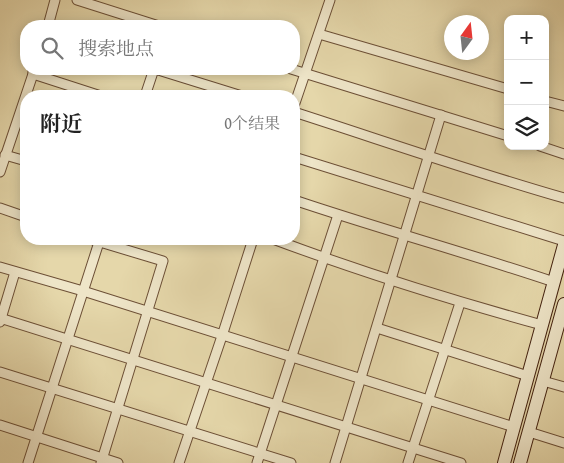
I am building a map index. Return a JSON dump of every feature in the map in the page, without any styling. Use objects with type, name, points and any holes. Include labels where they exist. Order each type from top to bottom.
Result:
[{"type":"street","points":[[50,20],[55,0]]},
{"type":"street","points":[[77,0],[140,20]]},
{"type":"street","points":[[299,90],[330,0]]},
{"type":"street","points":[[318,34],[504,88]]},
{"type":"street","points":[[300,72],[504,135]]},
{"type":"street","points":[[29,90],[32,75]]},
{"type":"street","points":[[44,75],[85,90]]},
{"type":"street","points":[[147,90],[152,75]]},
{"type":"street","points":[[174,75],[222,90]]},
{"type":"street","points":[[549,101],[564,106]]},
{"type":"street","points":[[300,114],[430,155],[496,179],[564,198]]},
{"type":"street","points":[[335,463],[404,234],[416,196],[420,190],[441,115]]},
{"type":"street","points":[[0,172],[5,155],[20,123]]},
{"type":"street","points":[[549,149],[564,154]]},
{"type":"street","points":[[5,155],[20,159]]},
{"type":"street","points":[[300,159],[564,241]]},
{"type":"street","points":[[300,202],[475,255],[554,282]]},
{"type":"street","points":[[0,208],[20,215]]},
{"type":"street","points":[[257,463],[338,215]]},
{"type":"street","points":[[28,463],[68,340],[96,245]]},
{"type":"street","points":[[102,461],[164,261],[113,245]]},
{"type":"street","points":[[178,463],[251,245]]},
{"type":"street","points":[[289,245],[460,303],[542,325]]},
{"type":"street","points":[[504,463],[564,245]]},
{"type":"street","points":[[0,267],[15,272],[22,272],[514,427]]},
{"type":"street","points":[[15,272],[0,320],[461,463]]},
{"type":"street","points":[[408,463],[460,303]]},
{"type":"street","points":[[520,463],[543,381],[560,331],[564,304]]},
{"type":"street","points":[[377,328],[528,376]]},
{"type":"street","points":[[0,372],[291,463]]},
{"type":"street","points":[[543,381],[564,387]]},
{"type":"street","points":[[0,425],[36,436],[102,461],[118,463]]},
{"type":"street","points":[[529,432],[564,443]]}]
